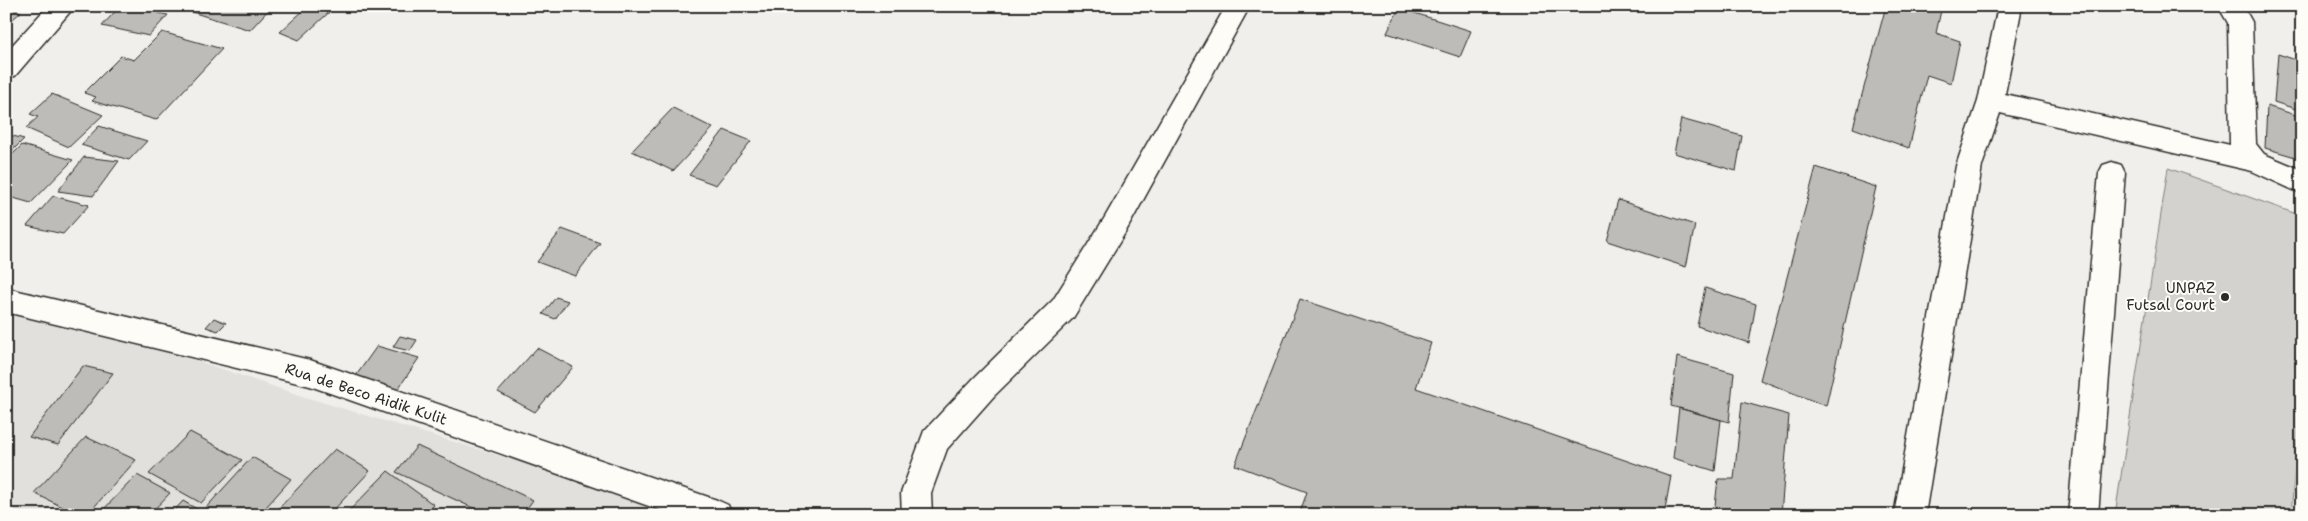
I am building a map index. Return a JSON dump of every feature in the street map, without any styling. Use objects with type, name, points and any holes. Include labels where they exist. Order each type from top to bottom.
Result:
[{"type":"street","points":[[6,69],[63,6]]},
{"type":"street","points":[[917,515],[916,493],[935,441],[984,387],[1063,309],[1116,225],[1238,6]]},
{"type":"street","points":[[1917,512],[1969,166],[1991,101],[2010,6]]},
{"type":"street","points":[[2230,6],[2240,22],[2243,147],[2255,161]]},
{"type":"street","points":[[1991,101],[2255,161],[2278,170],[2302,183]]},
{"type":"street","points":[[2083,515],[2112,174]]},
{"type":"street","name":"Rua de Beco Aidik Kulit","points":[[6,300],[310,373],[717,515]]},
{"type":"shaded area","name":"UNPAZ Futsal Court","points":[[2168,168],[2302,216],[2302,378],[2291,515],[2115,515]]},
{"type":"shaded area","points":[[6,297],[308,398],[698,515],[6,515]]},
{"type":"building","points":[[6,6],[17,6],[13,9],[21,12],[6,25]]},
{"type":"building","points":[[120,6],[168,15],[149,36],[102,26]]},
{"type":"building","points":[[172,6],[272,6],[250,30]]},
{"type":"building","points":[[297,6],[336,6],[299,40],[280,32],[306,8]]},
{"type":"building","points":[[1886,6],[1942,6],[1936,33],[1960,41],[1951,83],[1927,75],[1909,148],[1853,128]]},
{"type":"building","points":[[1399,8],[1471,31],[1460,57],[1387,33]]},
{"type":"building","points":[[162,32],[222,49],[156,120],[92,101],[96,97],[84,93],[121,56],[134,60]]},
{"type":"building","points":[[2278,54],[2302,62],[2302,111],[2274,102]]},
{"type":"building","points":[[52,94],[103,115],[69,147],[26,128],[38,117],[30,114]]},
{"type":"building","points":[[2267,106],[2302,117],[2302,159],[2265,148]]},
{"type":"building","points":[[673,108],[713,128],[673,171],[632,151]]},
{"type":"building","points":[[1681,119],[1742,136],[1736,171],[1674,153]]},
{"type":"building","points":[[99,126],[147,141],[129,160],[81,145]]},
{"type":"building","points":[[724,130],[751,141],[716,185],[689,175]]},
{"type":"building","points":[[6,134],[24,139],[6,157]]},
{"type":"building","points":[[22,145],[73,160],[31,203],[6,196],[6,161]]},
{"type":"building","points":[[84,157],[119,161],[93,196],[58,191]]},
{"type":"building","points":[[1816,167],[1876,187],[1826,406],[1760,380]]},
{"type":"building","points":[[53,196],[89,205],[63,234],[27,226]]},
{"type":"building","points":[[1618,200],[1695,225],[1686,267],[1607,241]]},
{"type":"building","points":[[562,229],[600,243],[575,276],[537,262]]},
{"type":"building","points":[[1705,288],[1756,304],[1749,343],[1697,326]]},
{"type":"building","points":[[556,297],[568,301],[555,319],[543,314]]},
{"type":"building","points":[[1300,299],[1431,343],[1416,388],[1671,476],[1664,515],[1299,515],[1307,492],[1235,465]]},
{"type":"building","points":[[214,318],[226,323],[218,331],[206,327]]},
{"type":"building","points":[[400,336],[417,340],[410,351],[393,347]]},
{"type":"building","points":[[377,346],[419,358],[396,392],[353,380]]},
{"type":"building","points":[[537,348],[573,367],[535,412],[498,392]]},
{"type":"building","points":[[1677,357],[1734,373],[1729,422],[1671,406]]},
{"type":"building","points":[[83,366],[113,373],[58,445],[29,437]]},
{"type":"building","points":[[1742,402],[1789,415],[1781,515],[1714,515],[1718,479],[1734,479]]},
{"type":"building","points":[[1679,408],[1721,420],[1715,471],[1673,458]]},
{"type":"building","points":[[190,432],[242,460],[201,503],[149,474]]},
{"type":"building","points":[[86,437],[136,460],[87,515],[79,515],[34,493]]},
{"type":"building","points":[[417,446],[533,500],[522,515],[488,515],[396,472]]},
{"type":"building","points":[[335,449],[370,471],[329,515],[290,515],[279,508]]},
{"type":"building","points":[[252,457],[291,479],[259,515],[170,515],[183,501],[202,512]]},
{"type":"building","points":[[388,471],[434,505],[424,515],[345,515]]},
{"type":"building","points":[[137,475],[170,493],[149,515],[98,515]]},
{"type":"place","name":"UNPAZ Futsal Court","points":[[2225,297]]}]
